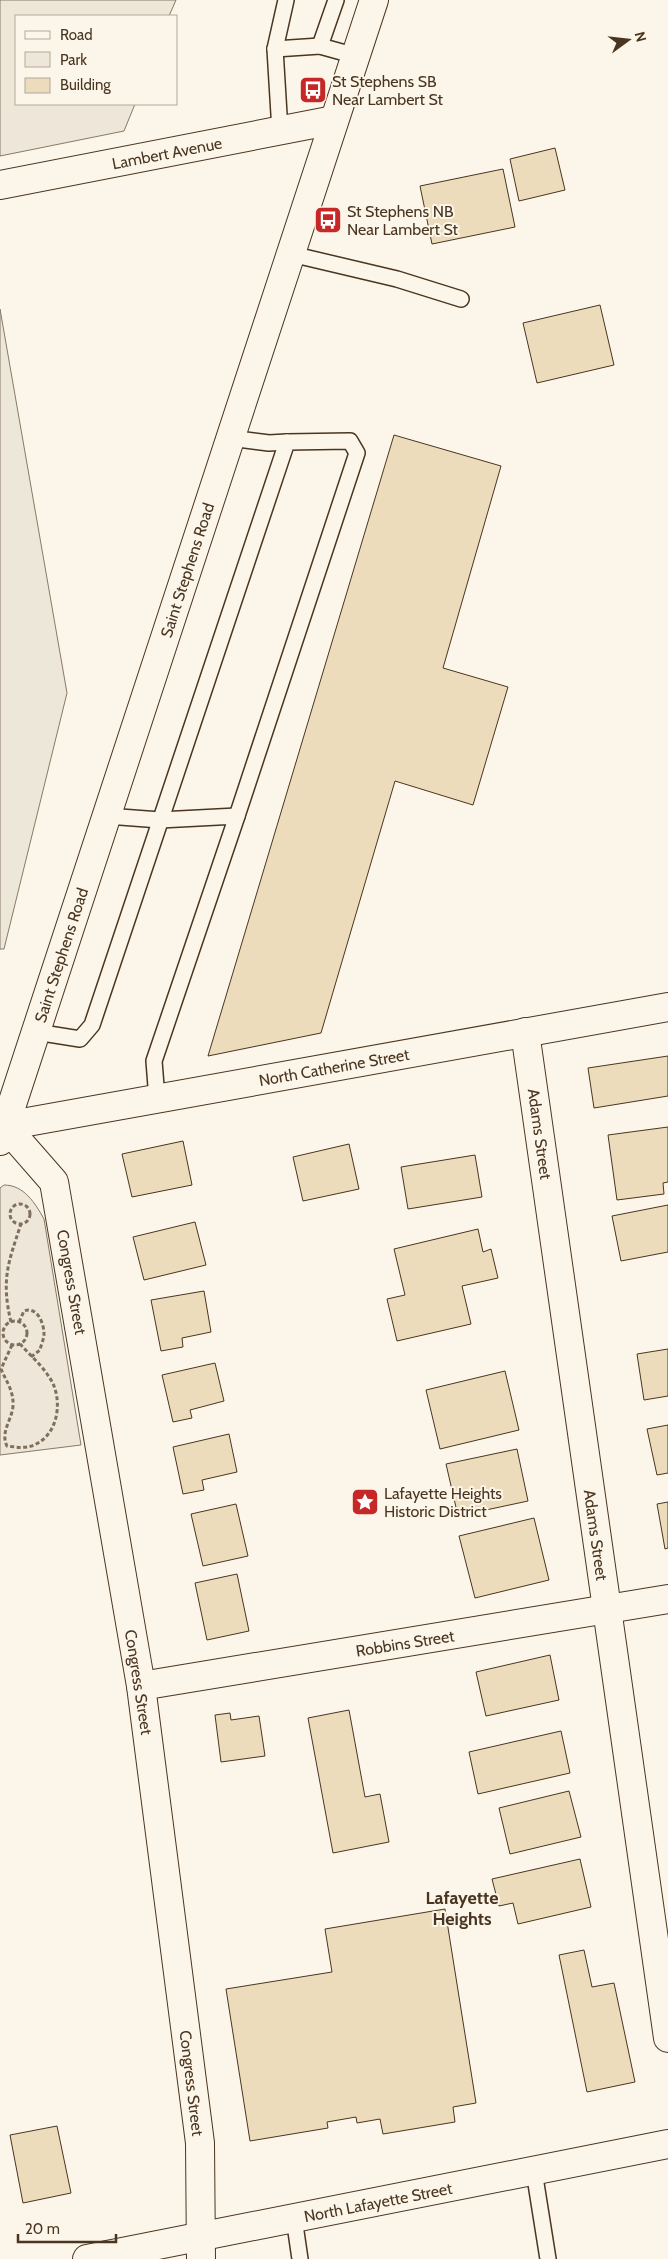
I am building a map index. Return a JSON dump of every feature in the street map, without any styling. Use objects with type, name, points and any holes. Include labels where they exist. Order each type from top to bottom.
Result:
[{"type":"street","name":"Saint Stephens Road","points":[[2,1131],[374,0]]},
{"type":"street","name":"Lambert Avenue","points":[[0,185],[334,120]]},
{"type":"street","name":"North Catherine Street","points":[[2,1131],[156,1099],[668,1007]]},
{"type":"street","name":"Adams Street","points":[[525,1032],[668,2038]]},
{"type":"street","name":"Congress Street","points":[[2,1131],[54,1182],[141,1686],[200,2143],[201,2248]]},
{"type":"street","name":"Robbins Street","points":[[141,1686],[668,1599]]},
{"type":"street","name":"North Lafayette Street","points":[[87,2259],[201,2248],[294,2218],[668,2144]]},
{"type":"lane","points":[[280,131],[275,49],[286,0]]},
{"type":"lane","points":[[320,46],[336,0]]},
{"type":"lane","points":[[275,49],[320,46],[356,56]]},
{"type":"lane","points":[[290,254],[397,279],[460,299]]},
{"type":"lane","points":[[156,1099],[154,1061],[357,453],[350,441],[269,443],[230,438]]},
{"type":"lane","points":[[36,1032],[80,1039],[92,1025],[287,442]]},
{"type":"lane","points":[[106,816],[160,820],[236,816]]},
{"type":"lane","points":[[534,2171],[548,2259]]},
{"type":"lane","points":[[294,2218],[300,2259]]},
{"type":"path","points":[[11,1322],[7,1304],[6,1271],[21,1224],[27,1221],[30,1212],[24,1205],[17,1205],[12,1209],[10,1216],[13,1221],[21,1224]]},
{"type":"path","points":[[19,1322],[24,1311],[30,1309],[33,1310],[40,1320],[44,1335],[40,1350],[31,1357]]},
{"type":"path","points":[[11,1322],[19,1322],[25,1327],[27,1335],[20,1344],[12,1345],[4,1338],[2,1329],[11,1322]]},
{"type":"path","points":[[12,1345],[1,1369],[12,1394],[12,1411],[3,1429],[2,1437],[7,1446],[21,1448],[40,1442],[51,1431],[58,1411],[54,1386],[47,1374],[20,1344]]},
{"type":"green space","points":[[0,0],[176,0],[169,15],[15,15],[15,105],[135,105],[124,131],[0,156]]},
{"type":"green space","points":[[4,1185],[17,1188],[28,1196],[44,1219],[81,1445],[0,1455],[0,1188]]},
{"type":"shaded area","points":[[0,309],[67,693],[4,949],[0,949]]},
{"type":"building","points":[[555,148],[565,190],[519,201],[510,159]]},
{"type":"building","points":[[503,169],[515,227],[432,244],[420,186]]},
{"type":"building","points":[[600,305],[614,365],[537,383],[523,323]]},
{"type":"building","points":[[394,435],[501,466],[443,668],[508,687],[473,805],[395,781],[321,1033],[208,1056]]},
{"type":"building","points":[[668,1056],[668,1096],[594,1108],[588,1068]]},
{"type":"building","points":[[668,1127],[668,1182],[663,1183],[664,1194],[617,1200],[608,1135]]},
{"type":"building","points":[[183,1141],[192,1185],[132,1197],[122,1154]]},
{"type":"building","points":[[349,1144],[359,1189],[303,1201],[293,1157]]},
{"type":"building","points":[[475,1155],[482,1197],[408,1209],[401,1167]]},
{"type":"building","points":[[668,1205],[668,1252],[621,1261],[612,1216]]},
{"type":"building","points":[[195,1222],[206,1265],[144,1280],[133,1237]]},
{"type":"building","points":[[478,1229],[483,1252],[491,1249],[498,1278],[462,1286],[471,1324],[397,1341],[387,1299],[405,1295],[394,1249]]},
{"type":"building","points":[[204,1291],[211,1332],[182,1338],[183,1347],[161,1351],[151,1300]]},
{"type":"building","points":[[668,1349],[668,1396],[644,1400],[637,1354]]},
{"type":"building","points":[[215,1363],[224,1401],[190,1410],[192,1418],[173,1422],[162,1375]]},
{"type":"building","points":[[505,1371],[519,1430],[440,1449],[426,1390]]},
{"type":"building","points":[[668,1425],[668,1473],[657,1475],[647,1429]]},
{"type":"building","points":[[229,1434],[237,1472],[202,1480],[204,1490],[183,1494],[173,1447]]},
{"type":"building","points":[[517,1449],[528,1501],[458,1516],[446,1464]]},
{"type":"building","points":[[668,1502],[668,1548],[665,1549],[657,1504]]},
{"type":"building","points":[[236,1504],[248,1556],[203,1566],[191,1514]]},
{"type":"building","points":[[534,1518],[549,1580],[475,1598],[459,1536]]},
{"type":"building","points":[[237,1574],[249,1631],[207,1640],[195,1583]]},
{"type":"building","points":[[550,1655],[559,1700],[486,1716],[476,1672]]},
{"type":"building","points":[[349,1710],[365,1797],[380,1794],[389,1842],[333,1853],[308,1718]]},
{"type":"building","points":[[230,1713],[231,1720],[259,1716],[265,1756],[221,1762],[215,1715]]},
{"type":"building","points":[[561,1731],[570,1773],[478,1794],[469,1752]]},
{"type":"building","points":[[569,1791],[581,1837],[510,1854],[499,1808]]},
{"type":"building","points":[[580,1859],[591,1907],[518,1924],[513,1903],[499,1906],[492,1879]]},
{"type":"building","points":[[445,1909],[476,2103],[453,2107],[455,2122],[383,2134],[380,2119],[357,2123],[356,2117],[327,2122],[328,2128],[250,2141],[226,1989],[332,1972],[325,1929]]},
{"type":"building","points":[[584,1950],[592,1987],[614,1983],[635,2082],[587,2092],[559,1955]]},
{"type":"building","points":[[57,2126],[71,2193],[23,2203],[10,2135]]},
{"type":"place","name":"St Stephens SB Near Lambert St","points":[[313,90]]},
{"type":"place","name":"St Stephens NB Near Lambert St","points":[[328,220]]},
{"type":"place","name":"Lafayette Heights Historic District","points":[[365,1502]]},
{"type":"district","name":"Lafayette Heights","points":[[462,1908]]}]
